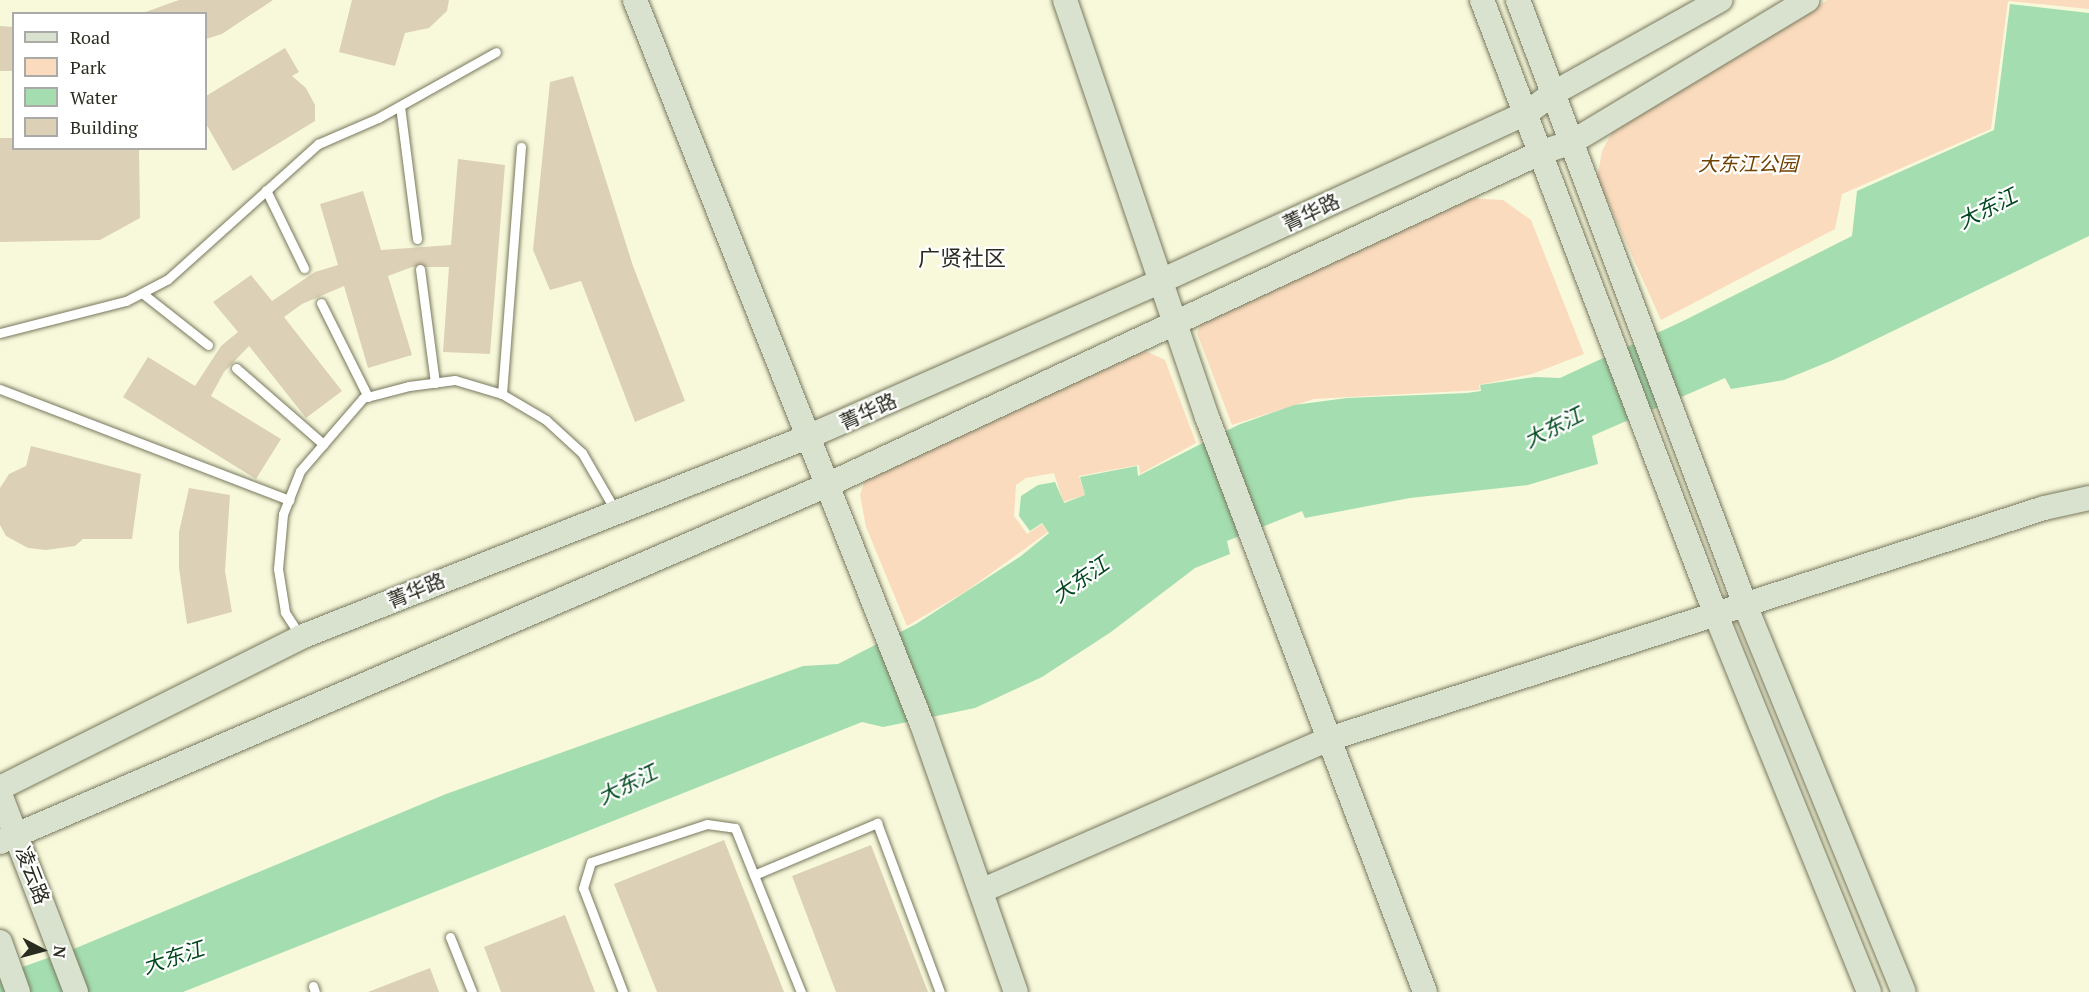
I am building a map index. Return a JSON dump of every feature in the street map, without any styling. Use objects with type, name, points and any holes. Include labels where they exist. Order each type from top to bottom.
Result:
[{"type":"street","points":[[635,0],[810,436],[825,486],[885,627],[922,724],[1016,992]]},
{"type":"street","points":[[1065,0],[1207,417],[1425,992]]},
{"type":"street","points":[[1482,0],[1542,152],[1716,615],[1869,992]]},
{"type":"street","points":[[1518,0],[1745,605],[1904,992]]},
{"type":"street","name":"菁华路","points":[[0,788],[301,637],[615,510],[810,436],[1161,281],[1527,113],[1552,94],[1720,0]]},
{"type":"street","points":[[9,839],[825,486],[1542,152],[1572,142],[1807,0]]},
{"type":"street","points":[[981,891],[1329,739],[2044,508],[2089,498]]},
{"type":"street","name":"凌云路","points":[[0,794],[9,839],[61,951],[76,992]]},
{"type":"street","points":[[0,942],[18,992]]},
{"type":"lane","points":[[0,333],[126,301],[168,279],[318,144],[399,106],[496,52]]},
{"type":"lane","points":[[399,106],[417,239]]},
{"type":"lane","points":[[501,394],[521,147]]},
{"type":"lane","points":[[266,190],[304,268]]},
{"type":"lane","points":[[420,269],[435,383]]},
{"type":"lane","points":[[141,292],[208,345]]},
{"type":"lane","points":[[321,303],[368,397]]},
{"type":"lane","points":[[236,368],[323,444]]},
{"type":"lane","points":[[301,637],[285,612],[278,569],[283,514],[300,471],[368,397],[455,380],[501,394],[546,420],[582,453],[615,510]]},
{"type":"lane","points":[[0,389],[289,500]]},
{"type":"lane","points":[[623,992],[583,888],[591,862],[707,824],[735,828],[801,992]]},
{"type":"lane","points":[[754,875],[878,824],[940,992]]},
{"type":"lane","points":[[450,937],[472,992]]},
{"type":"green space","name":"大东江公园","points":[[1827,0],[2089,0],[2089,9],[2008,1],[1991,129],[1842,194],[1835,229],[1661,320],[1597,178],[1602,151],[1614,129]]},
{"type":"green space","points":[[1467,198],[1503,200],[1531,220],[1584,354],[1532,374],[1479,385],[1480,390],[1314,399],[1232,425],[1197,333],[1203,319]]},
{"type":"green space","points":[[1146,351],[1165,360],[1196,443],[1140,474],[1139,465],[1079,476],[1085,495],[1063,502],[1054,473],[1026,478],[1016,485],[1014,516],[1027,534],[1042,524],[1048,532],[965,592],[907,626],[866,527],[860,495],[867,473],[1127,352]]},
{"type":"water","name":"大东江","points":[[2010,4],[2089,13],[2089,236],[1833,360],[1784,380],[1731,389],[1725,378],[1592,436],[1598,464],[1528,485],[1410,498],[1305,518],[1302,511],[1227,541],[1230,554],[1195,568],[1111,632],[1042,677],[975,708],[883,727],[862,722],[183,992],[0,992],[0,975],[76,948],[446,794],[803,666],[838,664],[916,624],[1021,556],[1049,533],[1042,523],[1030,531],[1019,516],[1021,496],[1038,485],[1055,482],[1064,503],[1085,495],[1080,477],[1137,466],[1138,476],[1238,425],[1294,405],[1347,398],[1467,393],[1481,391],[1480,385],[1535,377],[1560,378],[1683,321],[1852,236],[1857,191],[1994,130]]},
{"type":"building","points":[[179,0],[273,0],[222,34],[207,39],[207,12],[146,12]]},
{"type":"building","points":[[352,0],[449,0],[447,11],[429,28],[405,33],[395,66],[339,52]]},
{"type":"building","points":[[0,26],[12,27],[12,71],[0,71]]},
{"type":"building","points":[[285,48],[299,72],[292,76],[306,88],[315,105],[315,121],[233,171],[207,126],[207,95]]},
{"type":"building","points":[[573,76],[633,266],[685,401],[635,422],[581,281],[550,290],[533,250],[550,82]]},
{"type":"building","points":[[0,138],[12,138],[12,150],[139,150],[140,218],[100,240],[0,242]]},
{"type":"building","points":[[458,159],[505,165],[490,354],[443,352],[449,267],[412,267],[388,276],[412,355],[368,368],[344,286],[302,304],[284,317],[342,391],[306,418],[249,346],[224,372],[211,396],[281,439],[256,479],[123,397],[148,357],[195,386],[221,346],[238,332],[213,302],[251,275],[272,301],[315,272],[338,265],[320,204],[363,191],[381,250],[451,245]]},
{"type":"building","points":[[31,446],[141,474],[132,539],[83,539],[75,546],[46,550],[28,548],[6,536],[0,525],[0,488],[9,474],[26,466]]},
{"type":"building","points":[[189,488],[230,495],[225,571],[232,612],[187,624],[179,568],[179,532]]},
{"type":"building","points":[[724,840],[784,992],[657,992],[614,884]]},
{"type":"building","points":[[871,845],[928,992],[836,992],[792,876]]},
{"type":"building","points":[[565,915],[595,992],[501,992],[484,947]]},
{"type":"building","points":[[430,968],[439,992],[368,992]]},
{"type":"district","name":"广贤社区","points":[[962,258]]}]
